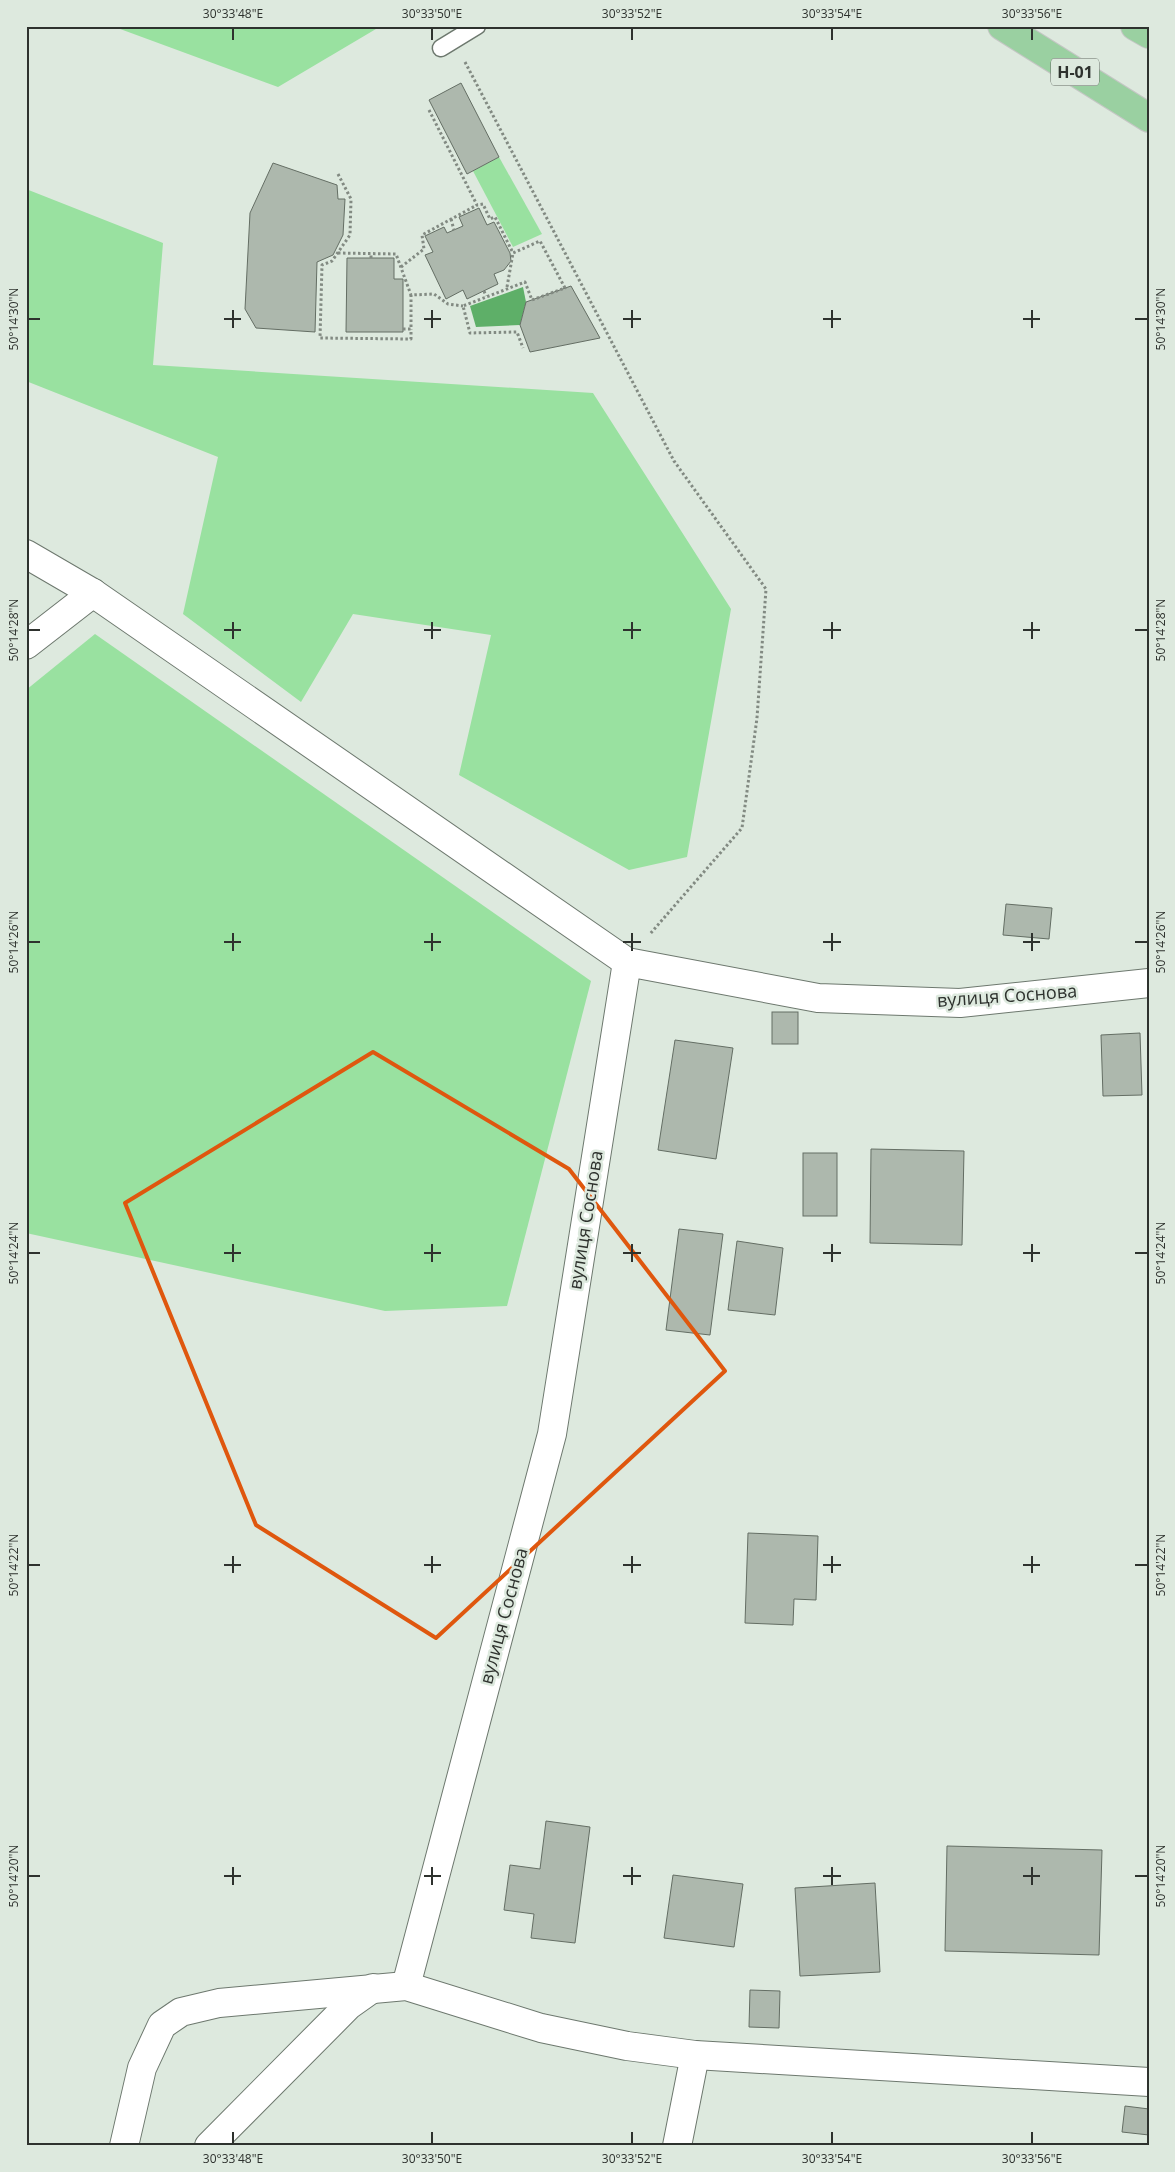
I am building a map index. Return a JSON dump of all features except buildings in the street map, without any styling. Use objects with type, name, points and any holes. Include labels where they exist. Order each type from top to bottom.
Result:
[{"type":"main road","name":"Н-01","points":[[1002,26],[1149,118]]},
{"type":"main road","points":[[1135,26],[1149,34]]},
{"type":"street","points":[[26,554],[93,593],[627,962]]},
{"type":"street","points":[[26,645],[93,593]]},
{"type":"street","name":"вулиця Соснова","points":[[406,1986],[552,1434],[627,962],[818,998],[960,1003],[1149,983]]},
{"type":"street","points":[[124,2146],[142,2068],[162,2024],[181,2012],[219,2003],[373,1988],[406,1986],[541,2028],[627,2046],[695,2055],[1149,2082]]},
{"type":"street","points":[[209,2146],[349,2005],[373,1988]]},
{"type":"street","points":[[677,2146],[695,2055]]},
{"type":"lane","points":[[448,45],[477,26]]},
{"type":"path","points":[[448,45],[674,460],[766,590],[757,718],[742,828],[627,962]]},
{"type":"path","points":[[429,110],[477,205]]},
{"type":"path","points":[[338,174],[351,199],[350,235],[332,261],[322,265],[320,338],[411,339],[411,295],[396,254],[338,253]]},
{"type":"path","points":[[401,266],[424,249],[422,235],[477,205],[483,204],[490,219],[495,217],[513,252],[507,287]]},
{"type":"path","points":[[451,219],[454,230]]},
{"type":"path","points":[[411,295],[434,294],[448,304],[463,306],[507,287],[525,282],[532,300],[565,288],[540,241],[513,252]]},
{"type":"path","points":[[371,253],[371,258]]},
{"type":"path","points":[[484,291],[486,296]]},
{"type":"path","points":[[463,306],[470,333],[517,332],[523,348]]},
{"type":"path","points":[[403,329],[411,329]]},
{"type":"highlighted area","points":[[373,1052],[569,1169],[725,1371],[436,1638],[256,1525],[125,1203]]},
{"type":"shaded area","points":[[112,26],[381,26],[278,87]]},
{"type":"shaded area","points":[[499,157],[542,234],[513,247],[473,171]]},
{"type":"shaded area","points":[[26,189],[163,243],[153,365],[593,393],[731,609],[687,857],[629,870],[459,775],[491,635],[353,614],[301,702],[183,614],[218,457],[26,381]]},
{"type":"shaded area","points":[[523,287],[526,302],[520,325],[476,327],[470,306]]},
{"type":"shaded area","points":[[95,634],[591,981],[507,1306],[385,1311],[26,1233],[26,690]]}]
